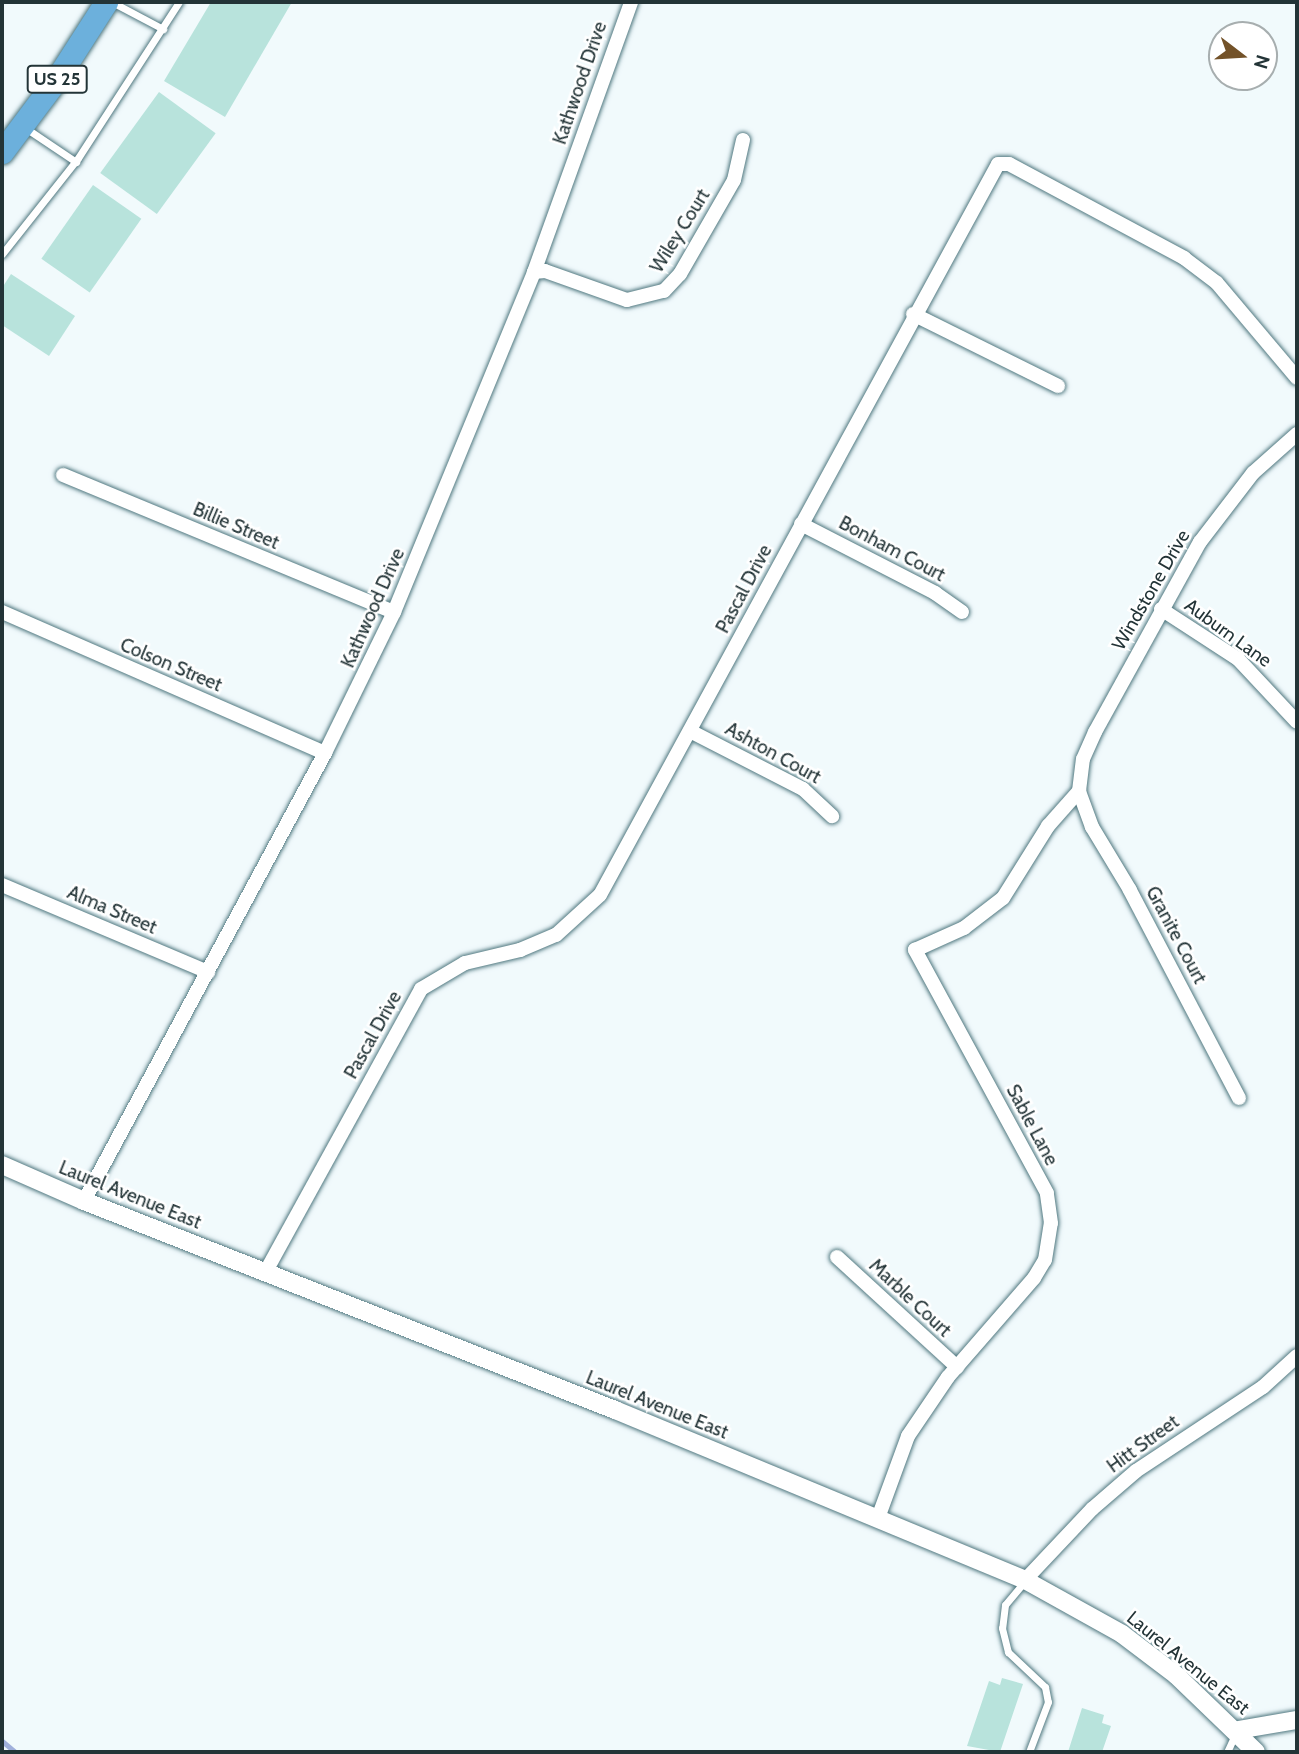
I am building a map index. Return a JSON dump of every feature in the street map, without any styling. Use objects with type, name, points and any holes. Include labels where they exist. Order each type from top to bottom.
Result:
[{"type":"highway","name":"US 25","points":[[2,151],[23,126],[106,2]]},
{"type":"street","name":"Kathwood Drive","points":[[84,1202],[325,753],[394,612],[534,272],[631,2]]},
{"type":"street","name":"Wiley Court","points":[[534,272],[545,271],[627,300],[664,291],[680,274],[734,180],[743,141]]},
{"type":"street","name":"Pascal Drive","points":[[265,1273],[415,997],[448,970],[544,942],[589,910],[610,879],[914,314],[998,164],[1009,164],[1148,237],[1217,283],[1297,377]]},
{"type":"street","points":[[914,314],[1058,386]]},
{"type":"street","name":"Windstone Drive","points":[[1079,791],[1083,759],[1094,732],[1161,609],[1226,504],[1297,434]]},
{"type":"street","name":"Billie Street","points":[[63,475],[394,612]]},
{"type":"street","name":"Bonham Court","points":[[801,524],[935,593],[962,612]]},
{"type":"street","name":"Auburn Lane","points":[[1161,609],[1246,666],[1297,722]]},
{"type":"street","name":"Colson Street","points":[[2,612],[325,753]]},
{"type":"street","name":"Ashton Court","points":[[690,731],[803,789],[832,816]]},
{"type":"street","name":"Granite Court","points":[[1079,791],[1092,827],[1130,890],[1239,1098]]},
{"type":"street","name":"Sable Lane","points":[[878,1518],[908,1436],[957,1367],[1034,1278],[1045,1260],[1051,1223],[1047,1193],[915,950],[964,928],[1003,898],[1048,825],[1079,791]]},
{"type":"street","name":"Alma Street","points":[[2,885],[208,972]]},
{"type":"street","name":"Laurel Avenue East","points":[[2,1165],[84,1202],[878,1518],[1026,1580],[1122,1634],[1238,1730],[1256,1752]]},
{"type":"street","name":"Marble Court","points":[[837,1257],[957,1367]]},
{"type":"street","name":"Hitt Street","points":[[1026,1580],[1092,1509],[1136,1471],[1263,1387],[1297,1356]]},
{"type":"street","points":[[1238,1730],[1297,1720]]},
{"type":"lane","points":[[112,2],[163,29]]},
{"type":"lane","points":[[2,254],[76,162],[180,2]]},
{"type":"lane","points":[[23,126],[76,162]]},
{"type":"lane","points":[[1026,1580],[1005,1605],[1002,1628],[1008,1651],[1045,1687],[1048,1702],[1029,1752]]},
{"type":"lane","points":[[1227,1752],[1238,1730]]},
{"type":"building","points":[[211,2],[292,2],[225,117],[164,81]]},
{"type":"building","points":[[159,92],[216,133],[157,214],[100,173]]},
{"type":"building","points":[[93,185],[141,219],[90,293],[41,259]]},
{"type":"building","points":[[11,274],[75,316],[49,356],[2,325],[2,288]]},
{"type":"building","points":[[1002,1678],[1023,1684],[1000,1752],[967,1746],[989,1681],[1000,1685]]},
{"type":"building","points":[[1082,1708],[1104,1715],[1102,1723],[1111,1726],[1102,1752],[1068,1752]]},
{"type":"waterway","points":[[2,1741],[15,1752]]}]
